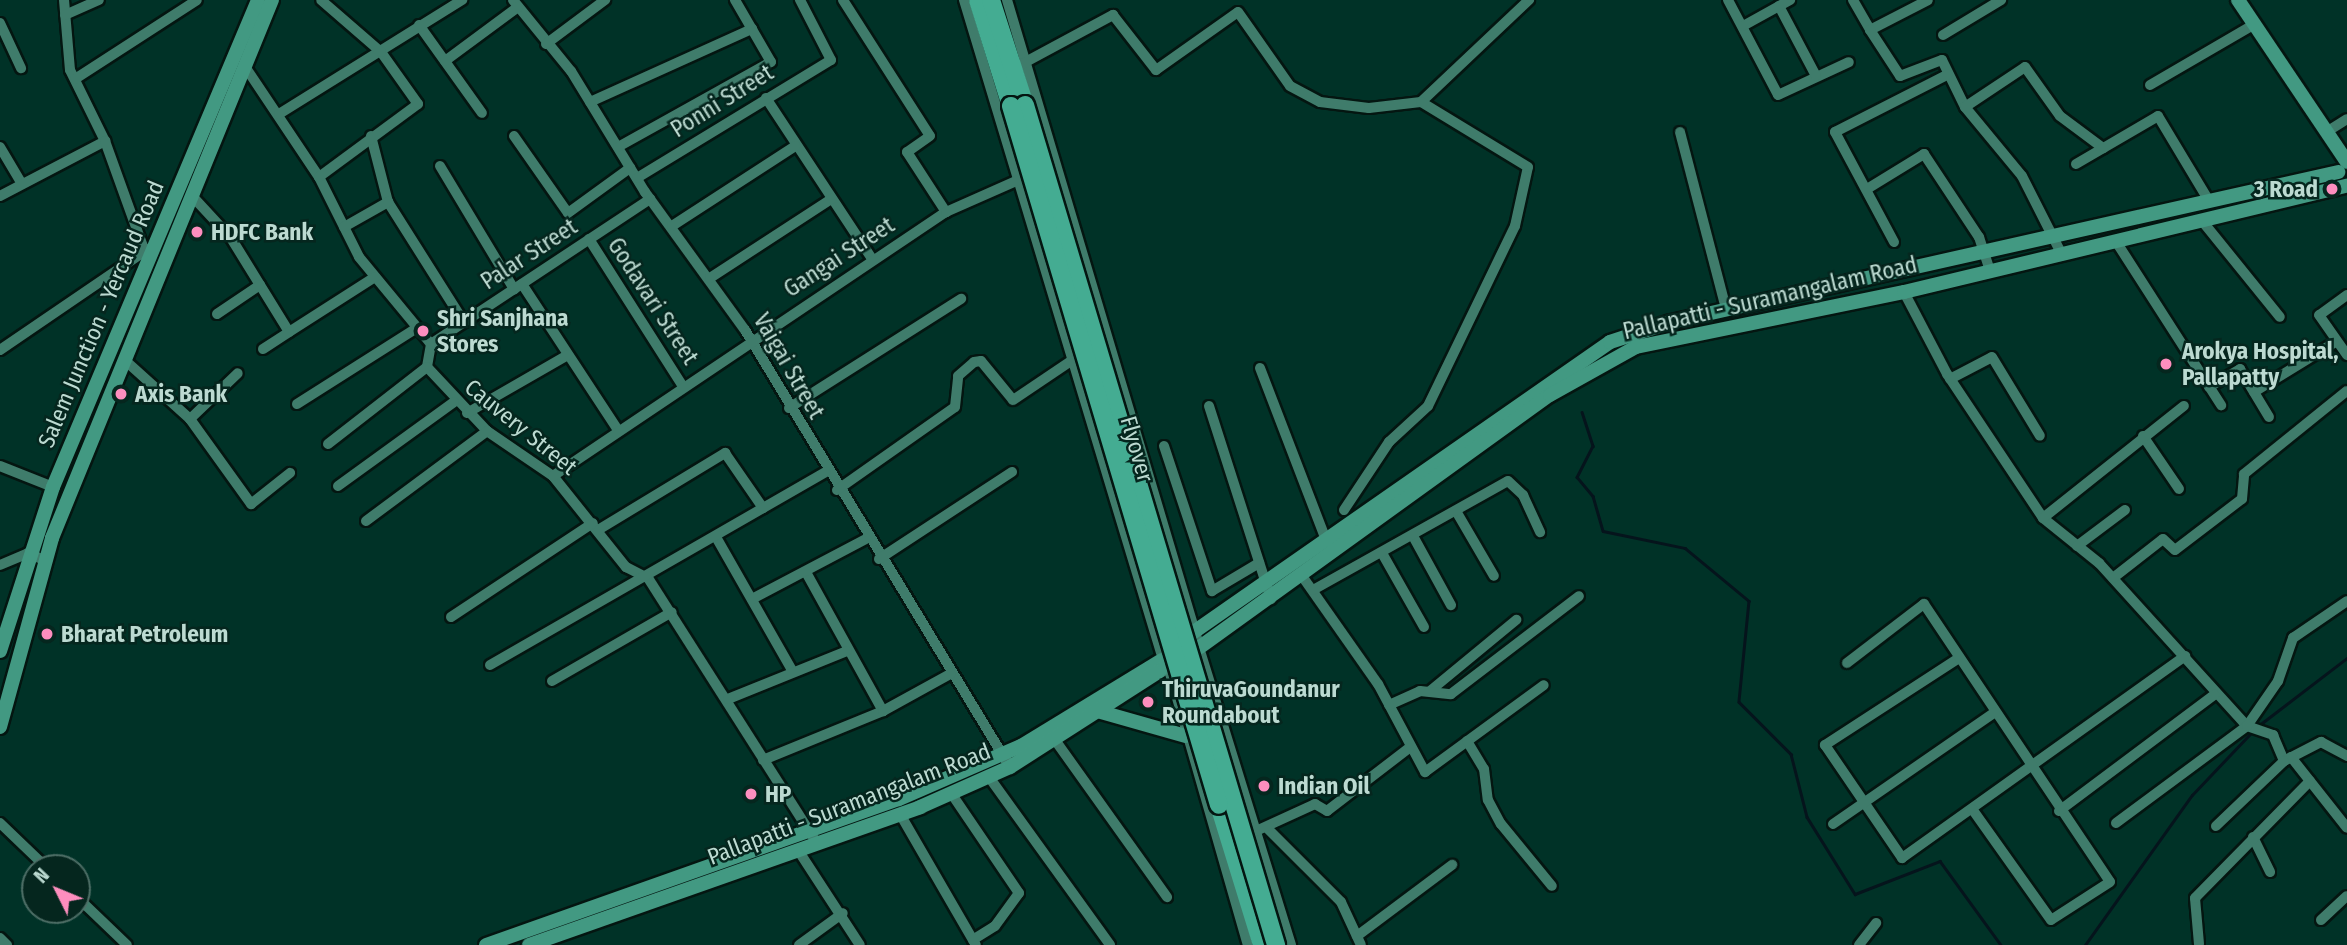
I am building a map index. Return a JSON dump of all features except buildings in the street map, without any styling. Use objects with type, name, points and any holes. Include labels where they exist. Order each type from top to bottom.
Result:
[{"type":"highway","points":[[978,0],[997,41],[1018,105],[1276,945]]},
{"type":"highway","points":[[991,0],[997,41]]},
{"type":"highway","name":"Flyover","points":[[1018,105],[1219,805],[1262,945]]},
{"type":"main road","name":"Salem Junction - Yercaud Road","points":[[0,651],[28,554],[53,487],[258,0]]},
{"type":"main road","points":[[0,727],[44,560],[128,363],[272,0]]},
{"type":"main road","points":[[2243,2],[2328,131],[2344,166],[2347,186]]},
{"type":"main road","points":[[492,944],[1006,761],[1164,663],[1170,638],[1192,633],[1581,358],[1610,341],[1726,309],[1987,263],[2053,238],[2344,166]]},
{"type":"main road","name":"Pallapatti - Suramangalam Road","points":[[536,944],[900,814],[951,793],[989,776],[1006,761],[1055,740],[1101,712],[1164,663],[1190,672],[1201,650],[1550,395],[1636,347],[1904,292],[1987,263],[2062,255],[2347,186]]},
{"type":"main road","points":[[159,238],[174,248]]},
{"type":"main road","points":[[1192,633],[1201,650]]},
{"type":"main road","points":[[1101,712],[1186,736]]},
{"type":"street","points":[[64,0],[75,79],[105,141],[145,252]]},
{"type":"street","points":[[65,15],[100,0]]},
{"type":"street","points":[[75,79],[197,0]]},
{"type":"street","points":[[319,177],[371,136],[418,104],[381,52],[321,0]]},
{"type":"street","points":[[279,114],[462,0]]},
{"type":"street","points":[[546,44],[605,0]]},
{"type":"street","points":[[618,147],[771,62],[735,0]]},
{"type":"street","name":"Ponni Street","points":[[637,178],[766,97],[831,60],[800,0]]},
{"type":"street","points":[[843,0],[930,136],[907,152],[946,212]]},
{"type":"street","points":[[964,0],[1007,71],[1192,633]]},
{"type":"street","points":[[1007,0],[1007,71],[1016,181],[1248,945]]},
{"type":"street","points":[[1007,71],[1113,15],[1156,70],[1238,12],[1290,86],[1320,102],[1369,108],[1421,102],[1530,0]]},
{"type":"street","points":[[1728,0],[1778,95],[1849,62]]},
{"type":"street","points":[[1743,26],[1790,0]]},
{"type":"street","points":[[1853,0],[1900,76],[1942,60],[1947,75],[1965,107],[2022,176],[2062,255]]},
{"type":"street","points":[[1870,30],[1907,5],[1928,0]]},
{"type":"street","points":[[1943,35],[2001,0]]},
{"type":"street","points":[[445,61],[515,4]]},
{"type":"street","name":"Vaigai Street","points":[[515,4],[590,102],[650,199],[710,278],[750,338],[878,559],[1006,761]]},
{"type":"street","points":[[1779,6],[1816,76]]},
{"type":"street","points":[[0,23],[21,68]]},
{"type":"street","points":[[2150,85],[2255,24]]},
{"type":"street","points":[[419,25],[482,113]]},
{"type":"street","points":[[590,102],[752,29]]},
{"type":"street","points":[[1965,107],[2025,67],[2060,116],[2103,148]]},
{"type":"street","points":[[246,68],[319,177],[344,227],[375,277],[415,329],[431,344],[427,368],[328,443]]},
{"type":"street","points":[[1894,242],[1835,132],[1947,75]]},
{"type":"street","points":[[766,97],[795,146],[873,260]]},
{"type":"street","points":[[1344,510],[1389,442],[1428,406],[1515,226],[1528,167],[1421,102]]},
{"type":"street","points":[[2076,164],[2158,116],[2209,201]]},
{"type":"street","points":[[2328,131],[2347,119]]},
{"type":"street","points":[[1680,132],[1726,309]]},
{"type":"street","points":[[371,136],[387,202],[464,322]]},
{"type":"street","points":[[514,136],[568,213],[630,168]]},
{"type":"street","points":[[0,196],[105,141]]},
{"type":"street","points":[[672,226],[795,146]]},
{"type":"street","points":[[0,147],[22,184]]},
{"type":"street","points":[[1867,189],[1924,154],[1987,263]]},
{"type":"street","points":[[440,166],[518,286],[618,430]]},
{"type":"street","name":"Gangai Street","points":[[553,475],[750,338],[946,212],[1016,181]]},
{"type":"street","points":[[194,198],[260,285],[289,332]]},
{"type":"street","name":"Palar Street","points":[[431,344],[650,199]]},
{"type":"street","points":[[710,278],[831,199]]},
{"type":"street","points":[[344,227],[387,202]]},
{"type":"street","points":[[2203,222],[2280,317]]},
{"type":"street","points":[[0,350],[145,252],[159,238]]},
{"type":"street","name":"Godavari Street","points":[[589,239],[682,385]]},
{"type":"street","points":[[2117,243],[2221,405]]},
{"type":"street","points":[[263,349],[375,277]]},
{"type":"street","points":[[217,314],[260,285]]},
{"type":"street","points":[[1904,292],[1950,379],[2043,518],[2113,578],[2185,656],[2214,695],[2247,726],[2273,734],[2288,759],[2310,781],[2347,828]]},
{"type":"street","points":[[2347,295],[2319,315],[2347,355]]},
{"type":"street","points":[[789,408],[961,299]]},
{"type":"street","points":[[298,404],[415,329]]},
{"type":"street","points":[[2254,392],[2337,341]]},
{"type":"street","points":[[467,413],[568,355]]},
{"type":"street","points":[[1950,379],[1992,357],[2040,436]]},
{"type":"street","points":[[837,490],[955,407],[958,376],[974,362],[981,361],[1013,400],[1071,361]]},
{"type":"street","points":[[128,363],[190,419],[251,504],[290,473]]},
{"type":"street","name":"Cauvery Street","points":[[427,368],[454,402],[487,431],[553,475],[626,567],[648,578],[728,699],[763,760],[817,843]]},
{"type":"street","points":[[1260,368],[1332,556]]},
{"type":"street","points":[[2209,387],[2240,369],[2269,417]]},
{"type":"street","points":[[190,419],[239,373]]},
{"type":"street","points":[[2113,578],[2163,539],[2175,550],[2242,499],[2244,474],[2347,391]]},
{"type":"street","points":[[338,486],[454,402]]},
{"type":"street","points":[[1209,406],[1271,599]]},
{"type":"street","points":[[2043,518],[2184,406]]},
{"type":"street","points":[[366,521],[487,431]]},
{"type":"street","points":[[2143,436],[2179,489]]},
{"type":"street","points":[[1164,446],[1212,591],[1259,563]]},
{"type":"street","points":[[451,617],[595,527],[725,453],[762,508]]},
{"type":"street","points":[[0,466],[53,487]]},
{"type":"street","points":[[490,665],[648,578],[826,472]]},
{"type":"street","points":[[878,559],[1012,472]]},
{"type":"street","points":[[1313,590],[1508,481],[1523,495],[1540,532]]},
{"type":"street","points":[[2077,546],[2124,510]]},
{"type":"street","points":[[1456,512],[1494,576]]},
{"type":"street","points":[[1413,536],[1451,605]]},
{"type":"street","points":[[716,537],[793,672]]},
{"type":"street","points":[[752,600],[807,574],[866,539]]},
{"type":"street","points":[[1382,553],[1424,627]]},
{"type":"street","points":[[0,565],[28,554],[44,560]]},
{"type":"street","points":[[807,574],[883,711]]},
{"type":"street","points":[[1302,576],[1388,705],[1409,748],[1425,772],[1544,685]]},
{"type":"street","points":[[1430,691],[1451,694],[1579,596]]},
{"type":"street","points":[[2116,823],[2247,726],[2278,681],[2293,638],[2347,601]]},
{"type":"street","points":[[1847,663],[1924,604],[2029,769],[2110,882],[2051,920],[1972,809]]},
{"type":"street","points":[[552,681],[672,612]]},
{"type":"street","points":[[1388,705],[1430,691],[1516,620]]},
{"type":"street","points":[[1201,650],[1291,945]]},
{"type":"street","points":[[728,699],[848,651]]},
{"type":"street","points":[[1959,658],[1825,745],[1902,858],[2185,656]]},
{"type":"street","points":[[763,760],[883,711],[950,674]]},
{"type":"street","points":[[2059,811],[2214,695]]},
{"type":"street","points":[[1833,824],[1994,713]]},
{"type":"street","points":[[1055,740],[1167,897]]},
{"type":"street","points":[[1467,741],[1484,769],[1488,800],[1501,824],[1552,886]]},
{"type":"street","points":[[2216,826],[2288,759],[2321,742],[2347,757]]},
{"type":"street","points":[[1256,831],[1268,829],[1315,804],[1326,811],[1409,748]]},
{"type":"street","points":[[989,776],[1110,945]]},
{"type":"street","points":[[2199,944],[2195,898],[2310,781]]},
{"type":"street","points":[[900,814],[974,942],[995,926],[1019,893],[951,793]]},
{"type":"street","points":[[0,823],[32,854]]},
{"type":"street","points":[[1268,829],[1341,902],[1359,940],[1452,865]]},
{"type":"street","points":[[2253,837],[2270,872]]},
{"type":"street","points":[[798,850],[843,913],[860,945]]},
{"type":"street","points":[[2321,920],[2347,896]]},
{"type":"street","points":[[91,910],[127,945]]},
{"type":"street","points":[[799,945],[843,913]]},
{"type":"street","points":[[1860,945],[1875,923]]},
{"type":"street","points":[[0,938],[7,945]]},
{"type":"waterway","points":[[1582,412],[1593,446],[1577,477],[1593,496],[1603,531],[1685,548],[1749,601],[1739,702],[1791,754],[1807,817],[1855,894],[1940,861],[2001,945]]},
{"type":"waterway","points":[[2258,726],[2347,658]]},
{"type":"waterway","points":[[2085,945],[2192,795],[2251,733]]},
{"type":"place","name":"3 Road","points":[[2332,189]]},
{"type":"place","name":"HDFC Bank","points":[[197,232]]},
{"type":"place","name":"Shri Sanjhana Stores","points":[[423,331]]},
{"type":"place","name":"Arokya Hospital, Pallapatty","points":[[2166,364]]},
{"type":"place","name":"Axis Bank","points":[[121,394]]},
{"type":"place","name":"Bharat Petroleum","points":[[47,634]]},
{"type":"place","name":"ThiruvaGoundanur Roundabout","points":[[1148,702]]},
{"type":"place","name":"Indian Oil","points":[[1264,786]]},
{"type":"place","name":"HP","points":[[751,794]]}]
